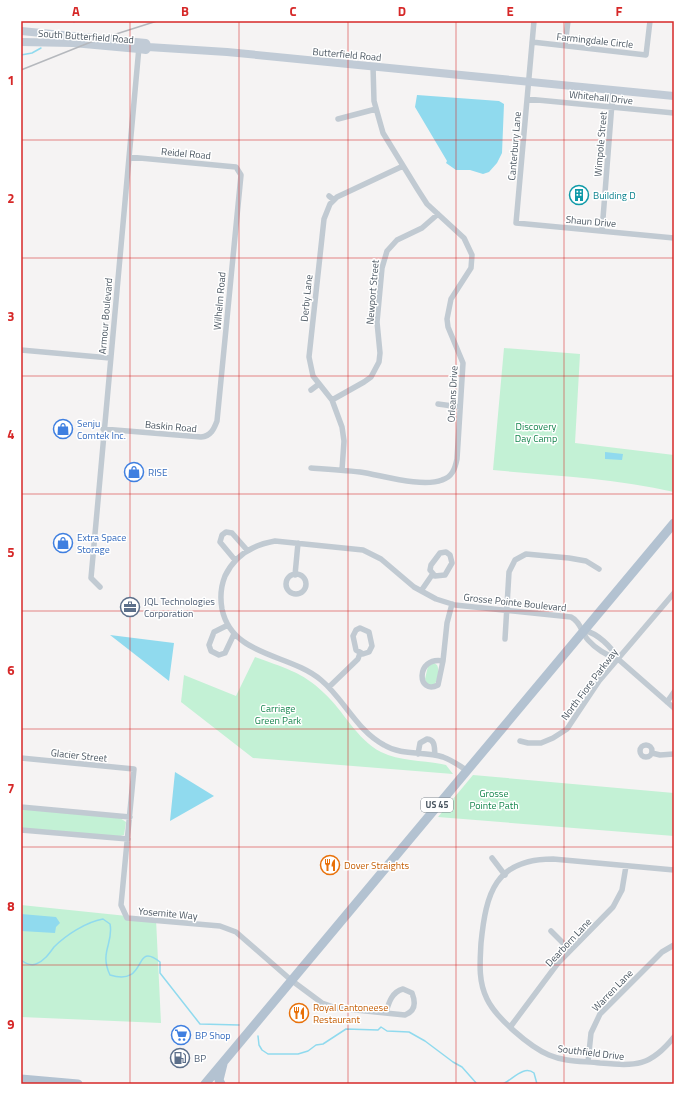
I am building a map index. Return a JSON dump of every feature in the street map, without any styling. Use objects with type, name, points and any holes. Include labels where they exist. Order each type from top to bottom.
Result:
[{"type":"main road","name":"Butterfield Road","points":[[21,31],[139,46],[146,43],[148,47],[227,52],[674,96]]},
{"type":"main road","name":"South Butterfield Road","points":[[21,42],[139,46]]},
{"type":"main road","name":"US 45","points":[[205,1084],[674,523]]},
{"type":"main road","points":[[221,1084],[220,1080],[223,1062]]},
{"type":"main road","points":[[21,1079],[78,1084]]},
{"type":"street","name":"Canterbury Lane","points":[[517,214],[534,21]]},
{"type":"street","points":[[565,46],[568,21]]},
{"type":"street","name":"Farmingdale Circle","points":[[532,42],[646,55],[650,21]]},
{"type":"street","name":"Armour Boulevard","points":[[100,587],[91,578],[103,429],[139,46]]},
{"type":"street","name":"Orleans Drive","points":[[311,468],[368,473],[394,479],[428,482],[443,480],[452,473],[455,467],[463,363],[448,327],[448,311],[452,298],[468,274],[472,255],[464,238],[424,199],[383,133],[376,109],[372,84],[373,66]]},
{"type":"street","name":"Wimpole Street","points":[[602,231],[613,90]]},
{"type":"street","name":"Whitehall Drive","points":[[527,99],[674,113]]},
{"type":"street","points":[[338,119],[376,109]]},
{"type":"street","name":"Reidel Road","points":[[129,157],[236,167],[240,171]]},
{"type":"street","name":"Derby Lane","points":[[342,470],[343,435],[332,400],[313,376],[310,357],[322,228],[331,198],[337,197],[403,166]]},
{"type":"street","name":"Wilhelm Road","points":[[211,432],[217,421],[241,175],[240,171]]},
{"type":"street","name":"Newport Street","points":[[332,400],[364,382],[371,376],[379,362],[380,353],[377,322],[382,268],[387,251],[397,240],[422,228],[438,214]]},
{"type":"street","name":"Shaun Drive","points":[[517,214],[516,223],[674,238]]},
{"type":"street","points":[[21,350],[110,358]]},
{"type":"street","points":[[311,390],[319,384]]},
{"type":"street","points":[[438,404],[460,407]]},
{"type":"street","name":"Baskin Road","points":[[103,429],[201,437],[211,432]]},
{"type":"street","points":[[235,560],[220,542],[222,535],[226,532],[232,533],[247,550]]},
{"type":"street","name":"Grosse Pointe Boulevard","points":[[466,770],[450,760],[434,755],[398,751],[377,741],[366,731],[329,687],[305,669],[291,662],[253,648],[234,634],[228,625],[222,606],[222,586],[229,569],[235,560],[247,550],[269,542],[298,543],[363,550],[381,559],[421,591],[452,604],[505,611],[565,615],[574,618],[584,630],[592,633],[613,651],[618,659],[674,708]]},
{"type":"street","points":[[295,574],[298,543]]},
{"type":"street","points":[[440,553],[448,553],[451,557],[452,563],[445,575],[437,577],[432,575],[430,570],[432,563],[440,553]]},
{"type":"street","points":[[505,640],[505,611],[509,572],[515,560],[520,556],[526,554],[579,559],[586,561],[599,569]]},
{"type":"street","points":[[421,591],[432,575]]},
{"type":"street","name":"North Fiore Parkway","points":[[520,741],[528,743],[541,743],[564,731],[599,681],[674,593]]},
{"type":"street","points":[[442,661],[435,660],[425,665],[422,680],[424,685],[427,687],[432,688],[438,685],[442,661],[447,623],[452,604]]},
{"type":"street","points":[[228,625],[214,632],[209,645],[211,651],[219,655],[225,653],[234,634]]},
{"type":"street","points":[[360,628],[369,632],[372,646],[369,652],[363,654],[360,652],[356,650],[353,636],[356,630],[360,628]]},
{"type":"street","points":[[329,687],[358,659],[360,652]]},
{"type":"street","points":[[667,702],[674,692]]},
{"type":"street","points":[[418,754],[420,742],[427,739],[432,740],[435,744],[434,755]]},
{"type":"street","points":[[652,753],[660,755],[674,754]]},
{"type":"street","name":"Glacier Street","points":[[21,758],[134,769]]},
{"type":"street","name":"Yosemite Way","points":[[134,769],[121,905],[127,918],[228,929],[236,932],[292,980]]},
{"type":"street","points":[[21,807],[130,817]]},
{"type":"street","points":[[21,830],[128,839]]},
{"type":"street","points":[[492,858],[505,875]]},
{"type":"street","name":"Southfield Drive","points":[[674,870],[538,859],[516,867],[496,884],[487,902],[484,913],[480,974],[487,1000],[494,1010],[537,1049],[551,1056],[565,1060],[627,1065],[646,1062],[657,1056],[674,1037]]},
{"type":"street","name":"Dearborn Lane","points":[[511,1026],[558,963],[613,907],[622,890],[626,866]]},
{"type":"street","points":[[551,931],[570,950]]},
{"type":"street","name":"Warren Lane","points":[[588,1062],[591,1033],[600,1014],[662,952],[674,945]]},
{"type":"street","points":[[292,980],[328,1006],[386,1012],[397,1015],[408,1014],[412,1011],[415,1004],[412,993],[403,989],[397,991],[391,998],[386,1012]]},
{"type":"green space","name":"Discovery Day Camp","points":[[504,348],[580,354],[575,443],[674,455],[674,492],[607,480],[493,470]]},
{"type":"green space","name":"Carriage Green Park","points":[[255,657],[292,671],[316,686],[331,700],[364,740],[381,752],[397,758],[446,765],[453,774],[253,758],[181,702],[184,675],[236,696]]},
{"type":"green space","points":[[434,663],[438,667],[438,673],[437,679],[433,686],[427,684],[425,679],[428,666]]},
{"type":"green space","name":"Grosse Pointe Path","points":[[473,775],[674,793],[674,836],[438,817]]},
{"type":"green space","points":[[21,809],[120,818],[126,822],[124,835],[117,837],[21,828]]},
{"type":"green space","points":[[21,905],[156,919],[161,1023],[21,1017]]},
{"type":"water","points":[[417,95],[499,101],[504,104],[502,153],[497,163],[489,172],[483,174],[470,170],[456,170],[446,163],[447,161],[415,107]]},
{"type":"water","points":[[605,452],[623,454],[622,460],[605,459]]},
{"type":"water","points":[[110,635],[174,643],[169,681]]},
{"type":"water","points":[[175,772],[214,796],[170,821]]},
{"type":"water","points":[[21,914],[56,917],[60,923],[56,927],[55,933],[21,931]]},
{"type":"waterway","points":[[21,55],[32,53],[41,48]]},
{"type":"waterway","points":[[21,960],[34,965],[39,963],[59,942],[70,934],[83,926],[103,919],[110,924],[111,931],[106,954],[107,967],[110,975],[122,977],[130,975],[136,970],[146,956],[151,957],[160,962],[160,973],[200,1024],[239,1025]]},
{"type":"waterway","points":[[258,1036],[259,1045],[262,1050],[268,1054],[298,1054],[308,1051],[316,1045],[323,1044],[346,1029],[378,1030],[381,1027],[387,1031],[409,1032],[425,1041],[462,1067],[477,1084]]},
{"type":"waterway","points":[[503,1084],[518,1074],[526,1071],[534,1073],[537,1084]]},
{"type":"railway","points":[[21,70],[91,42],[157,21]]},
{"type":"place","name":"Building D","points":[[579,195]]},
{"type":"place","name":"Senju Comtek Inc.","points":[[63,429]]},
{"type":"place","name":"RISE","points":[[134,472]]},
{"type":"place","name":"Extra Space Storage","points":[[63,543]]},
{"type":"place","name":"JQL Technologies Corporation","points":[[130,607]]},
{"type":"place","name":"Dover Straights","points":[[330,865]]},
{"type":"place","name":"Royal Cantoneese Restaurant","points":[[299,1013]]},
{"type":"place","name":"BP Shop","points":[[181,1035]]},
{"type":"place","name":"BP","points":[[180,1058]]}]
